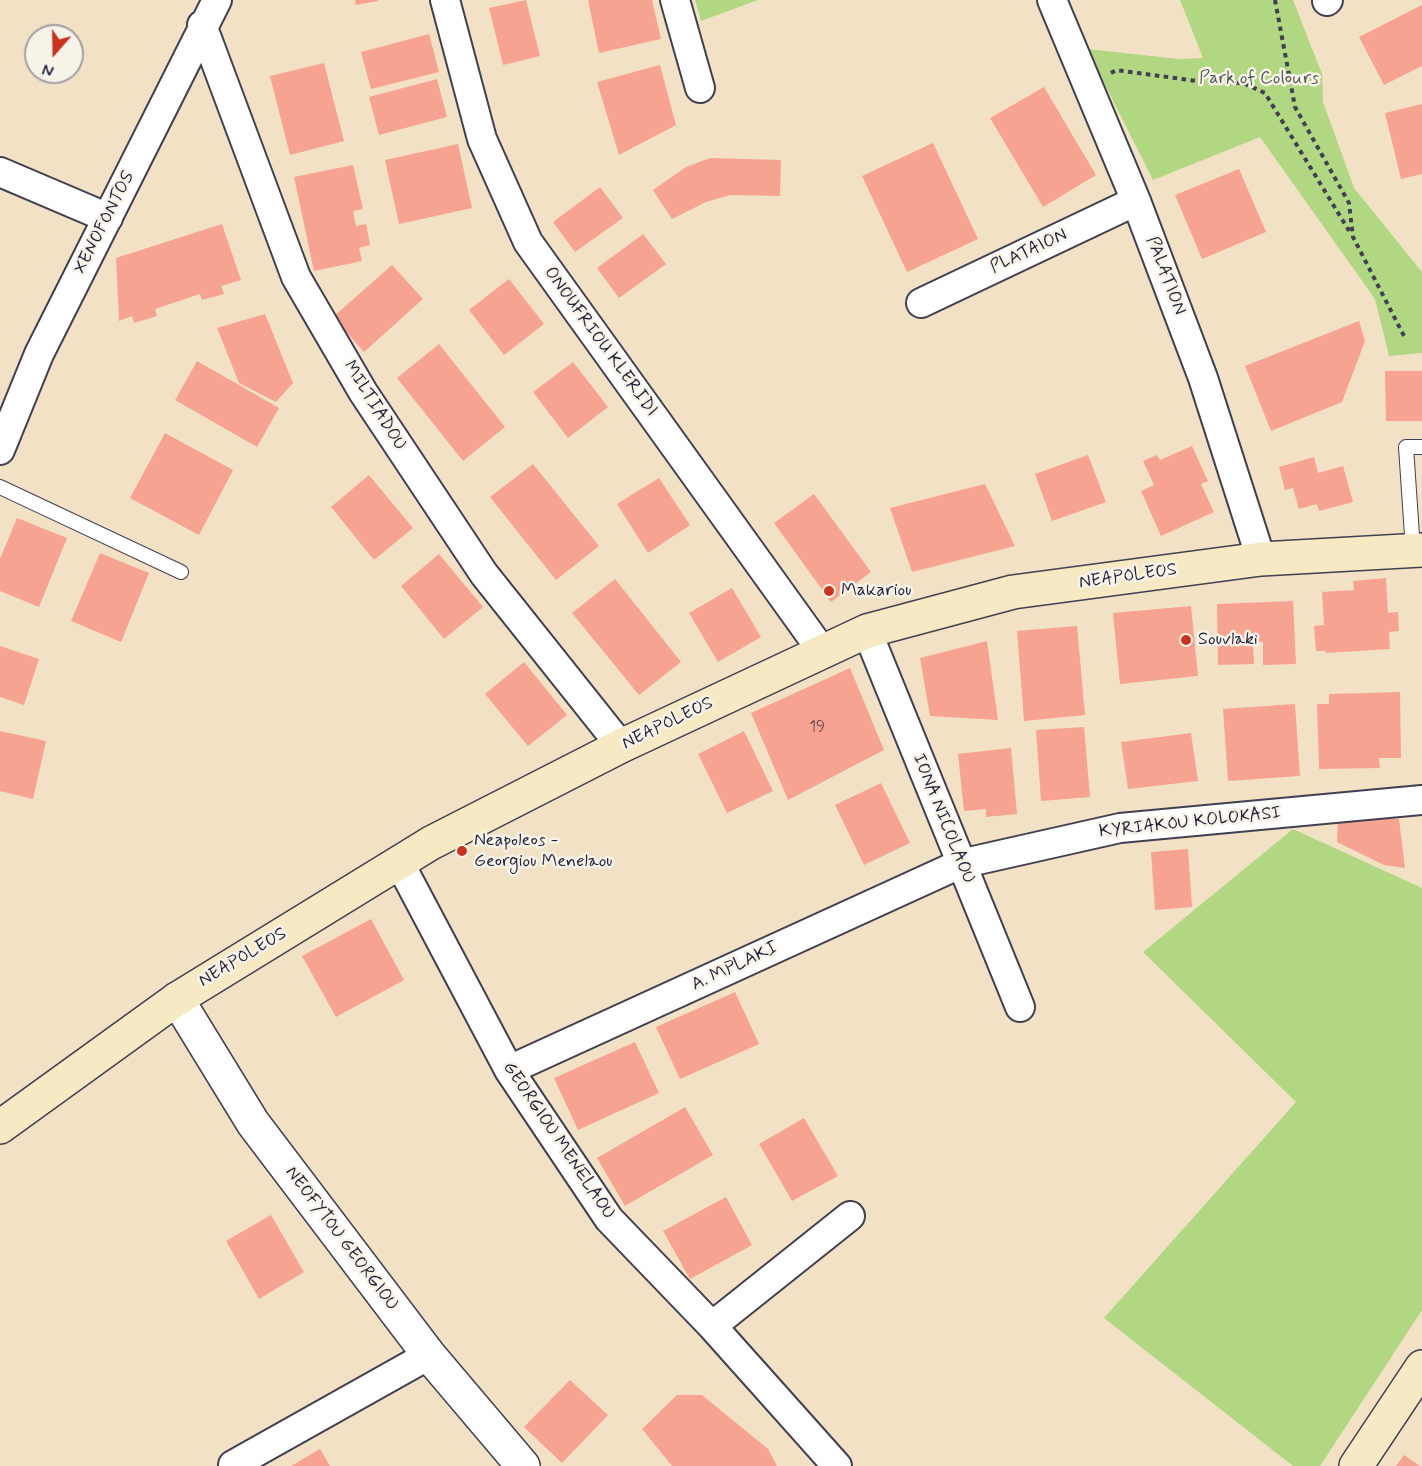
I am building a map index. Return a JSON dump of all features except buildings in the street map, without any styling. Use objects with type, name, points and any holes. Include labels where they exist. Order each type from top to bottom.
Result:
[{"type":"main road","name":"NEAPOLEOS","points":[[0,1126],[177,999],[399,862],[621,746],[867,631],[1013,592],[1261,559],[1417,550]]},
{"type":"main road","points":[[1356,1466],[1422,1367]]},
{"type":"street","name":"XENOFONTOS","points":[[0,450],[39,354],[202,25],[217,0]]},
{"type":"street","name":"ONOUFRIOU KLERIDI","points":[[445,0],[482,139],[528,242],[822,651]]},
{"type":"street","points":[[675,0],[700,88]]},
{"type":"street","name":"PALATION","points":[[1052,0],[1136,201],[1203,378],[1261,559]]},
{"type":"street","name":"MILTIADOU","points":[[202,25],[296,277],[363,392],[484,574],[621,746]]},
{"type":"street","points":[[0,172],[108,218]]},
{"type":"street","name":"PLATAION","points":[[921,303],[1136,201]]},
{"type":"street","name":"IONA NICOLAOU","points":[[867,631],[1020,1007]]},
{"type":"street","name":"KYRIAKOU KOLOKASI","points":[[960,864],[1120,828],[1422,800]]},
{"type":"street","name":"GEORGIOU MENELAOU","points":[[399,862],[509,1070],[609,1220],[712,1326],[837,1466]]},
{"type":"street","name":"A. MPLAKI","points":[[509,1070],[960,864]]},
{"type":"street","name":"NEOFYTOU GEORGIOU","points":[[177,999],[253,1123],[429,1355],[523,1466]]},
{"type":"street","points":[[712,1326],[850,1216]]},
{"type":"street","points":[[233,1465],[429,1355]]},
{"type":"lane","points":[[1417,550],[1406,447],[1422,447]]},
{"type":"lane","points":[[0,487],[181,572]]},
{"type":"path","points":[[1275,0],[1295,107],[1349,203],[1353,237]]},
{"type":"path","points":[[1088,86],[1116,70],[1204,82],[1243,83],[1265,93],[1353,237],[1404,336]]},
{"type":"green space","points":[[695,0],[758,0],[701,21]]},
{"type":"green space","name":"Park of Colours","points":[[1180,0],[1293,0],[1322,74],[1323,102],[1354,188],[1422,272],[1422,353],[1389,356],[1375,299],[1260,137],[1153,180],[1087,49],[1179,59],[1203,58]]},
{"type":"green space","points":[[1293,829],[1422,888],[1422,1310],[1320,1466],[1293,1466],[1104,1318],[1296,1102],[1143,952]]},
{"type":"place","name":"Makariou","points":[[829,591]]},
{"type":"place","name":"Souvlaki","points":[[1186,640]]},
{"type":"place","name":"Neapoleos - Georgiou Menelaou","points":[[462,851]]}]
